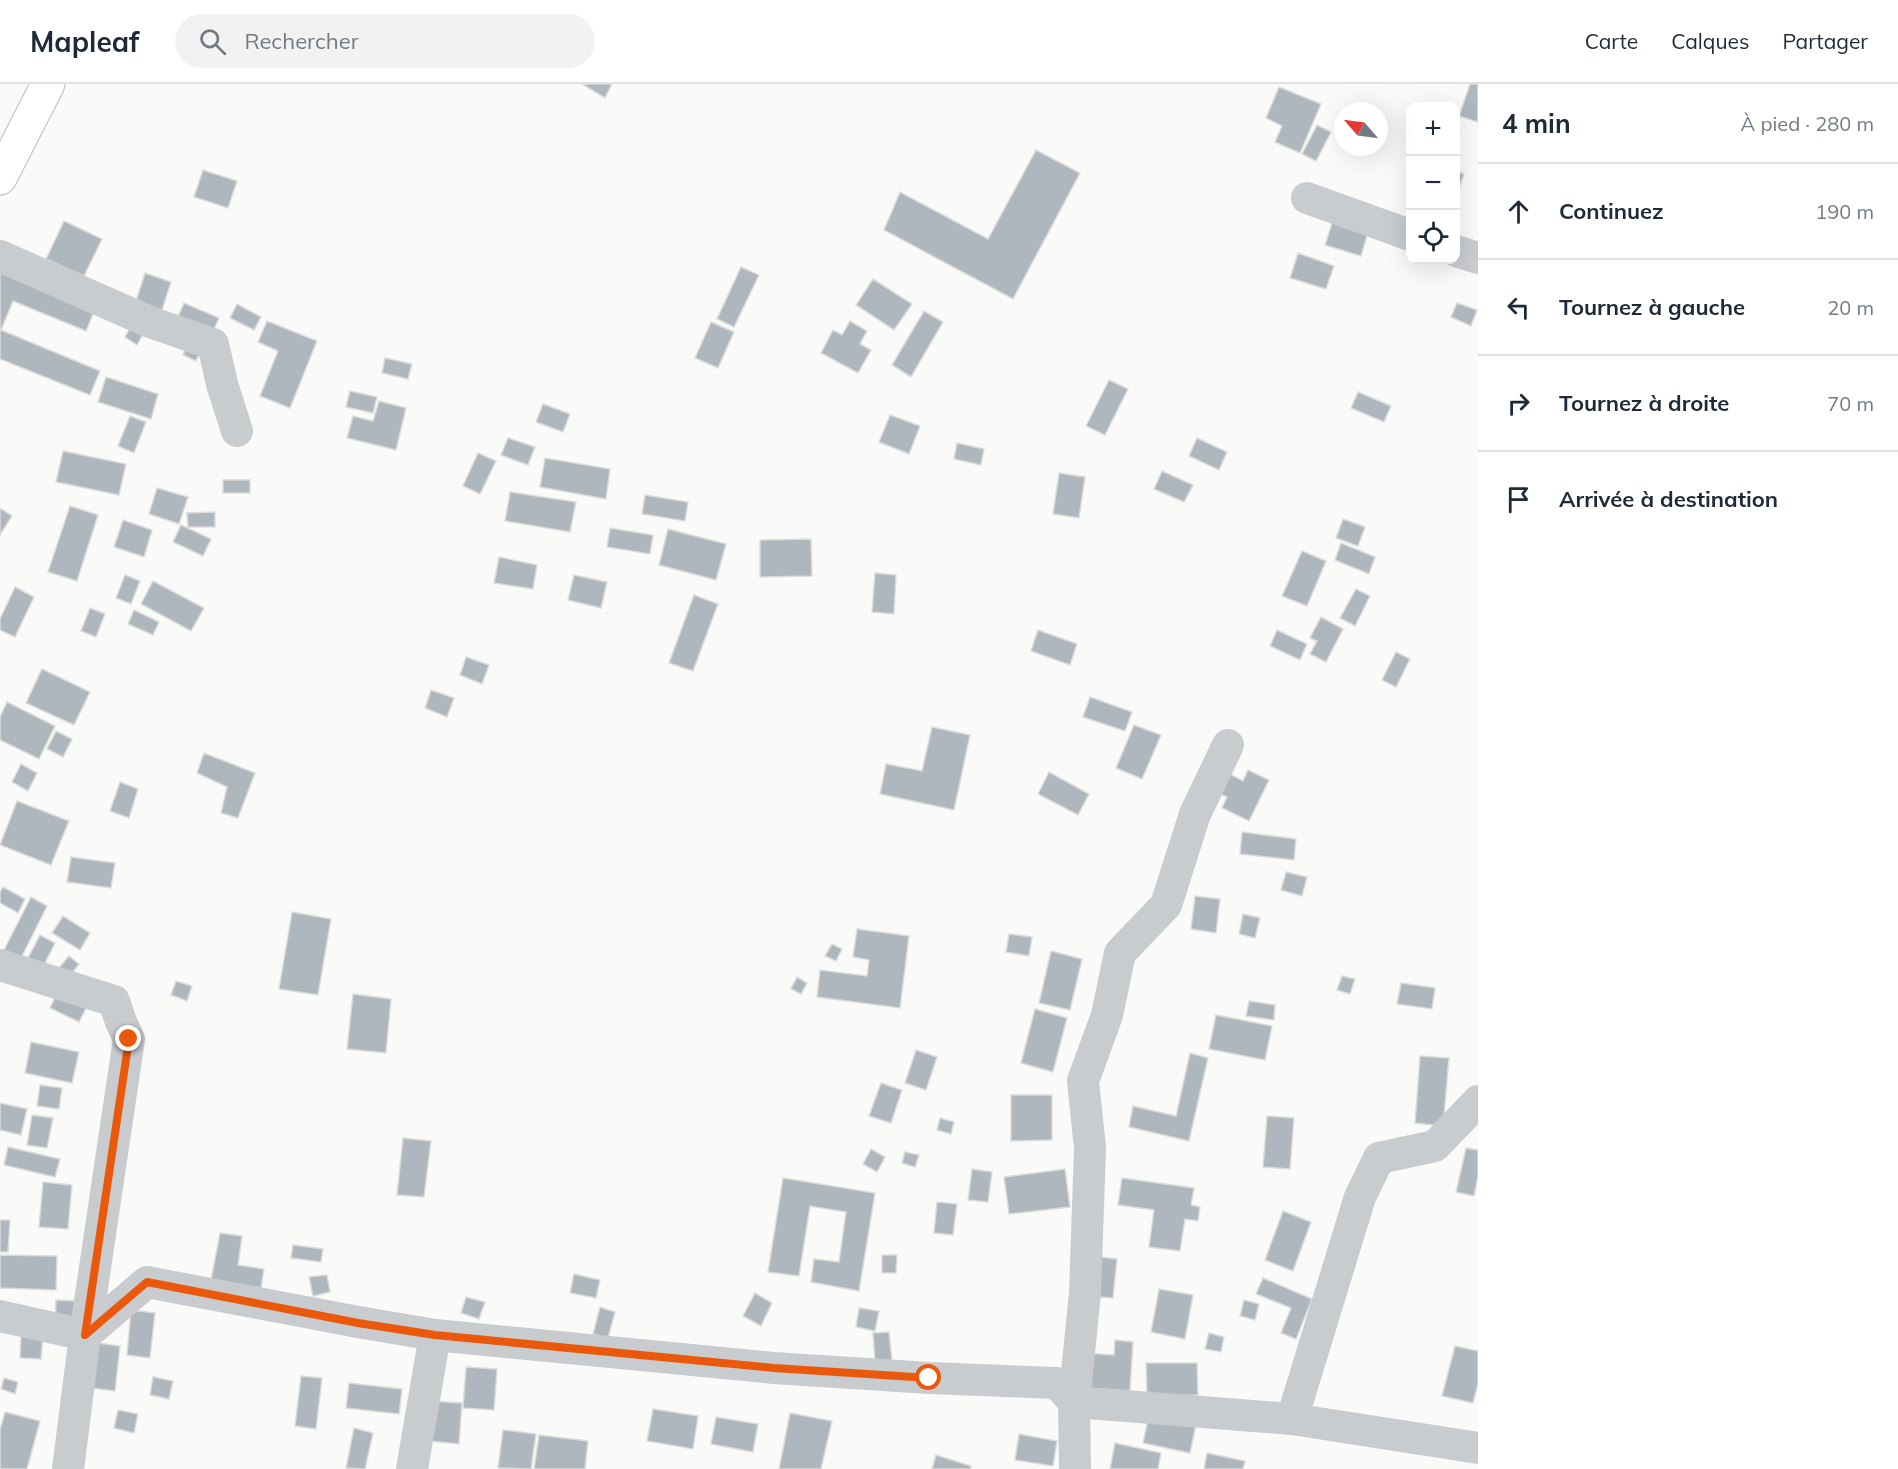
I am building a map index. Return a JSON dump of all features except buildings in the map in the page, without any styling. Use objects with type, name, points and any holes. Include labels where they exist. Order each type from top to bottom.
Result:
[{"type":"highway","points":[[0,178],[48,84]]},
{"type":"street","points":[[1307,198],[1406,234]]},
{"type":"street","points":[[1460,252],[1478,258]]},
{"type":"street","points":[[0,256],[150,322],[213,344],[222,384],[237,431]]},
{"type":"street","points":[[1075,1469],[1074,1402],[1085,1293],[1090,1148],[1083,1081],[1107,1016],[1120,953],[1166,905],[1195,814],[1228,745]]},
{"type":"street","points":[[0,965],[114,1001],[129,1039],[85,1335],[68,1469]]},
{"type":"street","points":[[1292,1419],[1360,1197],[1379,1158],[1435,1146],[1478,1101]]},
{"type":"street","points":[[85,1335],[147,1282],[358,1323],[435,1335],[774,1368],[1057,1383],[1074,1402],[1292,1419],[1478,1448]]},
{"type":"street","points":[[0,1316],[85,1335]]},
{"type":"street","points":[[412,1469],[435,1335]]},
{"type":"route","points":[[129,1039],[85,1335],[147,1282],[358,1323],[435,1335],[774,1368],[929,1378]]}]
